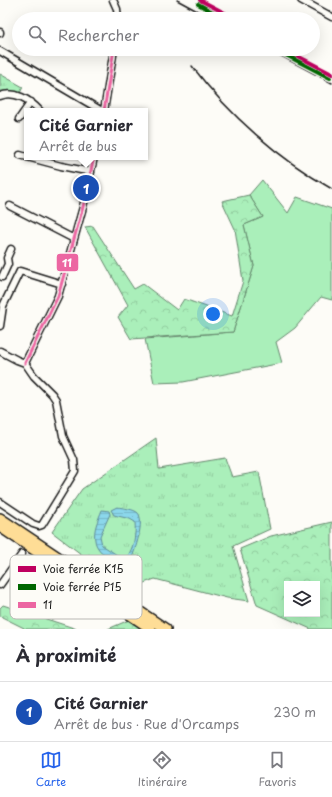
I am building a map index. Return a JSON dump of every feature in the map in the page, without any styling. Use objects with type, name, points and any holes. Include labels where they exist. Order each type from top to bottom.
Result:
[{"type":"highway","points":[[0,518],[55,555]]},
{"type":"highway","points":[[0,527],[41,555]]},
{"type":"highway","points":[[142,613],[166,629]]},
{"type":"highway","points":[[136,619],[151,629]]},
{"type":"street","points":[[113,0],[117,12]]},
{"type":"street","points":[[301,0],[332,17]]},
{"type":"street","points":[[0,51],[98,108]]},
{"type":"street","points":[[104,108],[113,56]]},
{"type":"street","points":[[0,96],[16,94],[31,102],[37,108]]},
{"type":"street","points":[[27,108],[31,102]]},
{"type":"street","points":[[19,119],[24,112]]},
{"type":"street","points":[[20,155],[24,156]]},
{"type":"street","points":[[38,160],[91,172]]},
{"type":"street","points":[[25,363],[58,296],[93,160]]},
{"type":"street","points":[[10,206],[74,239]]},
{"type":"street","points":[[2,278],[8,264],[7,258],[11,249]]},
{"type":"street","points":[[8,264],[20,271],[62,284]]},
{"type":"street","points":[[0,326],[3,306],[20,271]]},
{"type":"street","points":[[0,351],[25,363],[34,376],[56,400],[63,436],[74,460],[75,470],[42,525],[39,526],[33,524],[0,502]]},
{"type":"street","points":[[0,585],[10,571]]},
{"type":"green space","points":[[0,74],[23,87],[20,93],[0,92]]},
{"type":"green space","points":[[262,180],[288,213],[297,197],[332,209],[332,300],[321,297],[295,328],[276,342],[282,363],[183,382],[154,383],[145,339],[233,332],[254,266],[244,225],[263,217],[249,195]]},
{"type":"green space","points":[[249,195],[263,217],[244,225],[254,266],[233,332],[131,339],[118,317],[128,305],[85,227],[93,226],[134,289],[143,284],[177,310],[184,299],[232,316],[243,281],[235,229],[222,201]]},
{"type":"green space","points":[[156,438],[159,469],[225,458],[232,477],[259,472],[270,529],[233,546],[249,601],[227,598],[155,579],[142,584],[142,555],[82,555],[52,532],[82,489]]},
{"type":"green space","points":[[332,522],[332,629],[311,629],[284,617],[257,605],[240,549],[271,536]]},
{"type":"green space","points":[[3,605],[10,607],[10,619],[46,619],[77,629],[24,629],[0,616],[0,608]]},
{"type":"green space","points":[[129,620],[142,629],[108,629]]},
{"type":"water","points":[[117,507],[128,509],[138,513],[140,517],[140,529],[133,555],[128,555],[134,541],[135,522],[130,519],[114,515],[111,510]]},
{"type":"water","points":[[102,510],[109,511],[110,514],[100,536],[102,545],[117,555],[105,555],[96,545],[95,529]]},
{"type":"railway","points":[[177,0],[199,12]]},
{"type":"railway","points":[[281,56],[332,83]]},
{"type":"railway","points":[[192,66],[222,102],[256,135],[293,164],[332,189]]},
{"type":"rail line","name":"K15","points":[[200,0],[223,12]]},
{"type":"rail line","name":"P15","points":[[198,4],[212,12]]},
{"type":"rail line","name":"P15","points":[[288,56],[330,78]]},
{"type":"rail line","name":"K15","points":[[297,56],[332,74]]},
{"type":"transit line","name":"11","points":[[104,108],[113,56]]},
{"type":"transit line","name":"11","points":[[25,363],[58,296],[83,207],[93,160]]},
{"type":"place","name":"Cité Garnier","points":[[86,188]]}]
